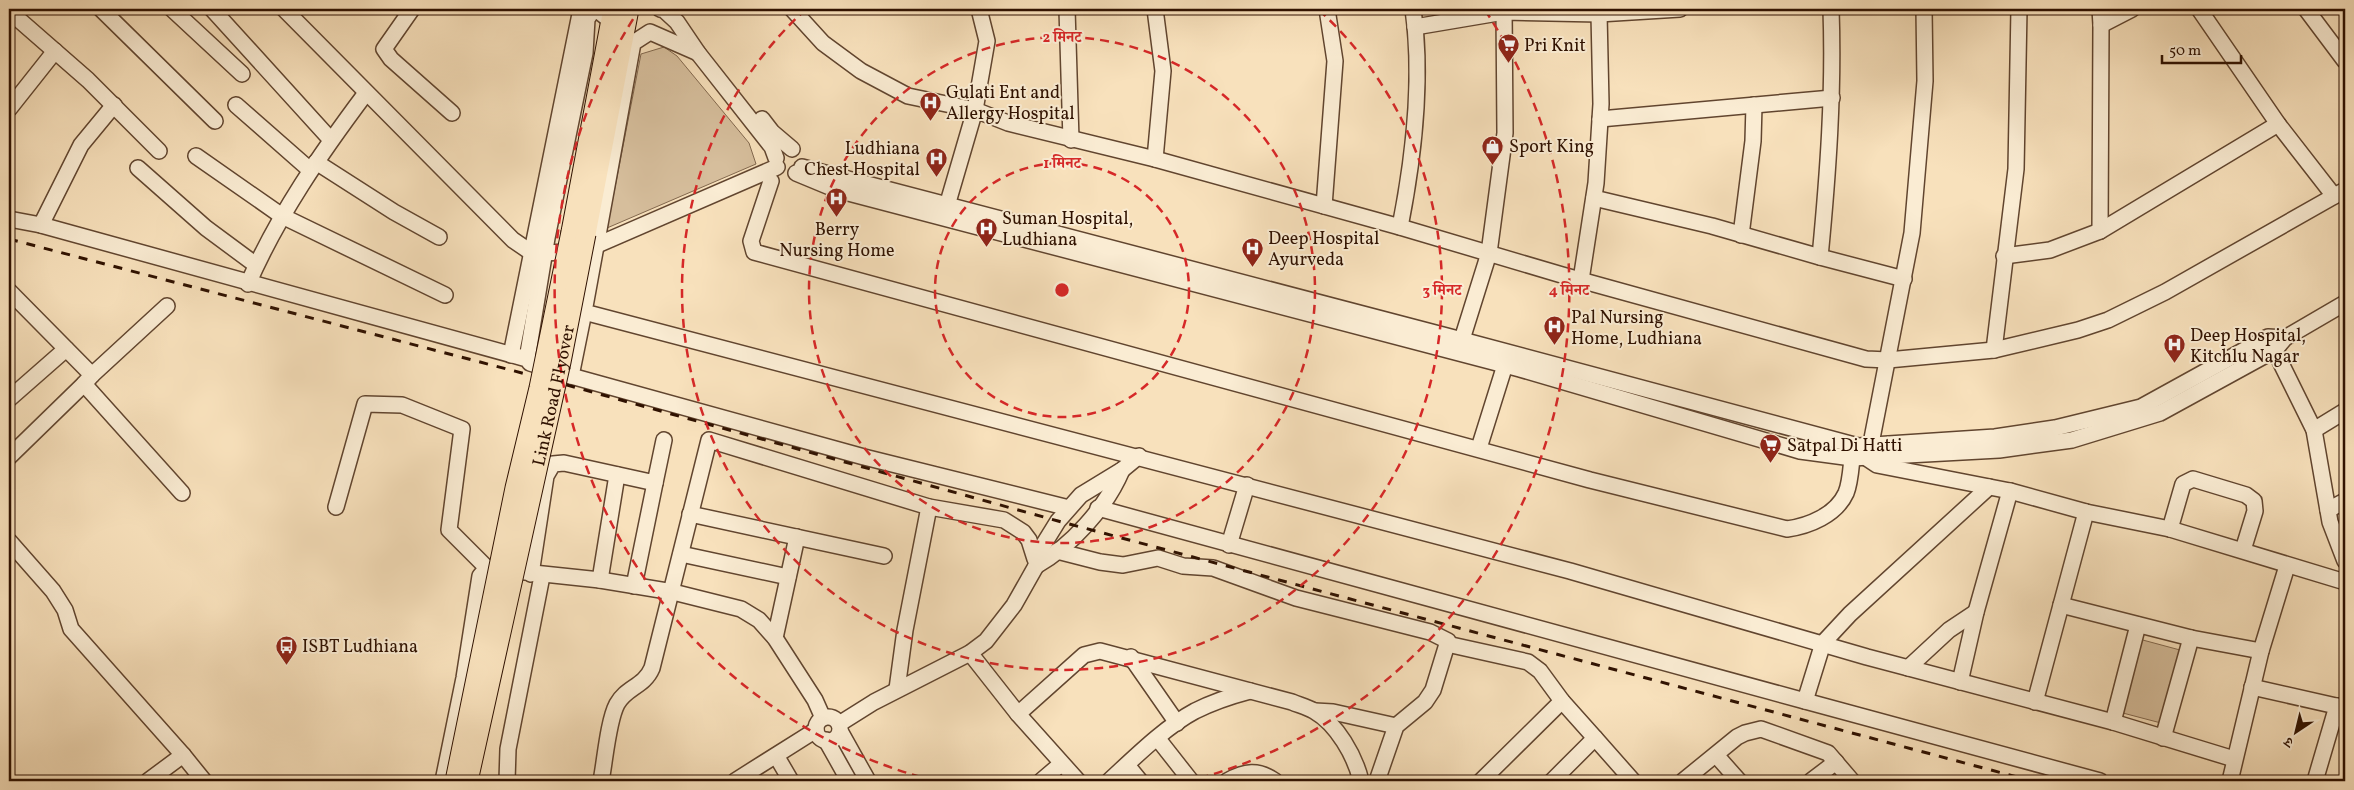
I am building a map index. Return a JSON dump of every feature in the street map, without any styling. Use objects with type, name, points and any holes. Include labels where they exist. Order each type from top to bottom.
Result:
[{"type":"main road","name":"Link Road Flyover","points":[[455,781],[515,488],[539,388],[620,15]]},
{"type":"main road","name":"Link Road Flyover","points":[[468,781],[561,362],[620,15]]},
{"type":"street","points":[[101,9],[214,121]]},
{"type":"street","points":[[174,9],[242,74]]},
{"type":"street","points":[[212,9],[331,140]]},
{"type":"street","points":[[284,9],[513,240],[538,253],[589,252],[783,170],[1460,346],[1853,452]]},
{"type":"street","points":[[412,9],[384,49],[391,59],[452,113]]},
{"type":"street","points":[[527,359],[538,253],[581,9]]},
{"type":"street","points":[[511,355],[538,253],[587,36],[587,19],[593,10],[620,15],[642,9]]},
{"type":"street","points":[[660,9],[677,16],[772,132],[792,149],[785,149],[783,170],[751,241],[754,252],[1479,448],[1590,480],[1788,529],[1811,524],[1836,506],[1846,493],[1853,452]]},
{"type":"street","points":[[792,9],[823,43],[861,71],[908,96],[975,110],[1008,123],[1071,140],[1155,158],[1830,350],[1866,359],[1888,360],[1994,350],[2078,330],[2134,309],[2340,193],[2278,124],[2199,9]]},
{"type":"street","points":[[945,212],[975,110],[987,41],[979,9]]},
{"type":"street","points":[[1067,9],[1071,140]]},
{"type":"street","points":[[1155,9],[1163,71],[1155,158]]},
{"type":"street","points":[[1324,206],[1335,61],[1327,9]]},
{"type":"street","points":[[1400,227],[1410,172],[1417,83],[1416,27],[1413,9]]},
{"type":"street","points":[[1416,27],[1504,10],[1601,12],[1680,9]]},
{"type":"street","points":[[1820,258],[1834,54],[1831,9]]},
{"type":"street","points":[[1924,9],[1925,81],[1912,233],[1869,452],[1877,465],[2010,491],[2086,512],[2170,529],[2345,582]]},
{"type":"street","points":[[1994,350],[2016,169],[2019,9]]},
{"type":"street","points":[[2100,9],[2100,231]]},
{"type":"street","points":[[2101,25],[2132,9]]},
{"type":"street","points":[[2306,9],[2345,61]]},
{"type":"street","points":[[1460,346],[1490,252],[1505,133],[1504,10]]},
{"type":"street","points":[[9,11],[55,50],[114,105],[159,151]]},
{"type":"street","points":[[1581,280],[1594,198],[1600,119],[1601,12]]},
{"type":"street","points":[[677,16],[698,53],[772,147],[783,170]]},
{"type":"street","points":[[571,376],[584,312],[589,252],[633,43],[650,32],[698,53]]},
{"type":"street","points":[[9,109],[55,50]]},
{"type":"street","points":[[248,284],[282,216],[313,166],[366,93]]},
{"type":"street","points":[[1600,119],[1832,98]]},
{"type":"street","points":[[41,225],[81,146],[114,105]]},
{"type":"street","points":[[236,105],[313,166],[439,238]]},
{"type":"street","points":[[1741,235],[1753,141],[1754,105]]},
{"type":"street","points":[[2004,256],[2050,250],[2100,231],[2278,124]]},
{"type":"street","points":[[196,156],[282,216],[445,295]]},
{"type":"street","points":[[138,168],[206,228],[256,265]]},
{"type":"street","points":[[1594,198],[1904,279]]},
{"type":"street","points":[[9,219],[41,225],[248,284],[527,359],[530,363],[571,376],[864,457],[1069,508]]},
{"type":"street","points":[[9,291],[66,349],[88,379],[182,494]]},
{"type":"street","points":[[1460,346],[1505,365],[1800,451],[1869,452],[2046,429],[2141,407],[2285,338],[2345,303]]},
{"type":"street","points":[[9,457],[88,379],[167,306]]},
{"type":"street","points":[[584,312],[1570,571],[1908,668],[2112,722],[2234,759]]},
{"type":"street","points":[[2271,344],[2314,430],[2330,522],[2345,561]]},
{"type":"street","points":[[9,399],[66,349]]},
{"type":"street","points":[[1479,448],[1505,365]]},
{"type":"street","points":[[336,507],[365,404],[402,405],[462,429],[449,530],[487,568],[536,575],[600,580],[673,592],[741,609],[759,620],[775,638],[815,700],[822,729],[849,781]]},
{"type":"street","points":[[2314,430],[2345,411]]},
{"type":"street","points":[[634,586],[664,440]]},
{"type":"street","points":[[601,781],[617,704],[627,692],[646,680],[650,673],[673,592],[709,440],[930,507],[1009,522],[1024,532],[1029,540],[1036,563]]},
{"type":"street","points":[[822,729],[833,740],[840,727],[897,690],[970,652],[986,641],[1014,605],[1058,521],[1091,487],[1122,470],[1138,456]]},
{"type":"street","points":[[507,781],[508,749],[536,575],[546,476],[550,468],[558,462],[655,483]]},
{"type":"street","points":[[1036,563],[1057,551],[1098,508],[1122,470]]},
{"type":"street","points":[[600,580],[617,475]]},
{"type":"street","points":[[2170,529],[2183,484],[2193,479],[2246,495],[2254,502],[2255,511],[2243,550]]},
{"type":"street","points":[[1229,545],[1247,485]]},
{"type":"street","points":[[1806,701],[1823,643],[1850,614],[1989,487]]},
{"type":"street","points":[[1960,682],[1976,612],[2010,491]]},
{"type":"street","points":[[2328,510],[2345,501]]},
{"type":"street","points":[[897,690],[905,630],[930,507]]},
{"type":"street","points":[[1098,508],[2100,781]]},
{"type":"street","points":[[2035,702],[2086,512]]},
{"type":"street","points":[[690,514],[884,556]]},
{"type":"street","points":[[775,638],[798,537]]},
{"type":"street","points":[[9,541],[58,597],[66,610],[71,629],[204,781]]},
{"type":"street","points":[[1057,551],[1100,562],[1123,565],[1158,558],[1183,566],[1214,568],[1296,598],[1430,632],[1448,641],[1430,696],[1396,726],[1377,781]]},
{"type":"street","points":[[681,554],[788,577]]},
{"type":"street","points":[[2230,781],[2261,651],[2287,566]]},
{"type":"street","points":[[443,781],[464,678],[480,576],[487,568]]},
{"type":"street","points":[[2061,605],[2191,638],[2261,651]]},
{"type":"street","points":[[1908,668],[1949,630],[1976,612]]},
{"type":"street","points":[[2112,722],[2138,625]]},
{"type":"street","points":[[2164,738],[2191,638]]},
{"type":"street","points":[[1447,644],[1528,662],[1540,671],[1562,701],[1633,781]]},
{"type":"street","points":[[1018,714],[1084,655],[1100,651],[1131,657],[1292,702],[1314,711],[1333,712],[1396,726]]},
{"type":"street","points":[[970,652],[1018,714],[1078,781]]},
{"type":"street","points":[[1131,657],[1177,723]]},
{"type":"street","points":[[2252,687],[2341,708],[2315,781]]},
{"type":"street","points":[[1109,781],[1177,723],[1195,711],[1250,691]]},
{"type":"street","points":[[1481,781],[1562,701]]},
{"type":"street","points":[[1314,711],[1336,731],[1354,762],[1361,781]]},
{"type":"street","points":[[739,780],[822,729],[834,718],[868,781]]},
{"type":"street","points":[[1688,780],[1745,733],[1761,730],[1828,753],[1852,781]]},
{"type":"street","points":[[1552,781],[1595,738]]},
{"type":"street","points":[[1158,739],[1192,781]]},
{"type":"street","points":[[148,781],[183,755]]},
{"type":"street","points":[[1716,755],[1739,781]]},
{"type":"street","points":[[777,757],[791,781]]},
{"type":"street","points":[[1811,781],[1836,762]]},
{"type":"street","points":[[1041,781],[1061,764]]},
{"type":"street","points":[[1126,765],[1140,781]]},
{"type":"street","points":[[1227,781],[1240,773],[1255,771],[1275,781]]},
{"type":"shaded area","points":[[664,47],[677,56],[749,143],[756,164],[607,228],[641,54]]},
{"type":"shaded area","points":[[2139,639],[2180,650],[2161,723],[2119,712]]},
{"type":"railway","points":[[9,239],[545,379],[1058,521],[2032,781]]},
{"type":"place","name":"Pri Knit","points":[[1508,64]]},
{"type":"place","name":"Gulati Ent and Allergy Hospital","points":[[930,121]]},
{"type":"place","name":"Sport King","points":[[1493,165]]},
{"type":"place","name":"Ludhiana Chest Hospital","points":[[936,177]]},
{"type":"place","name":"Berry Nursing Home","points":[[837,218]]},
{"type":"place","name":"Suman Hospital, Ludhiana","points":[[986,247]]},
{"type":"place","name":"Deep Hospital Ayurveda","points":[[1252,267]]},
{"type":"place","name":"Pal Nursing Home, Ludhiana","points":[[1555,346]]},
{"type":"place","name":"Deep Hospital, Kitchlu Nagar","points":[[2174,364]]},
{"type":"place","name":"Satpal Di Hatti","points":[[1771,464]]},
{"type":"place","name":"ISBT Ludhiana","points":[[286,665]]}]
